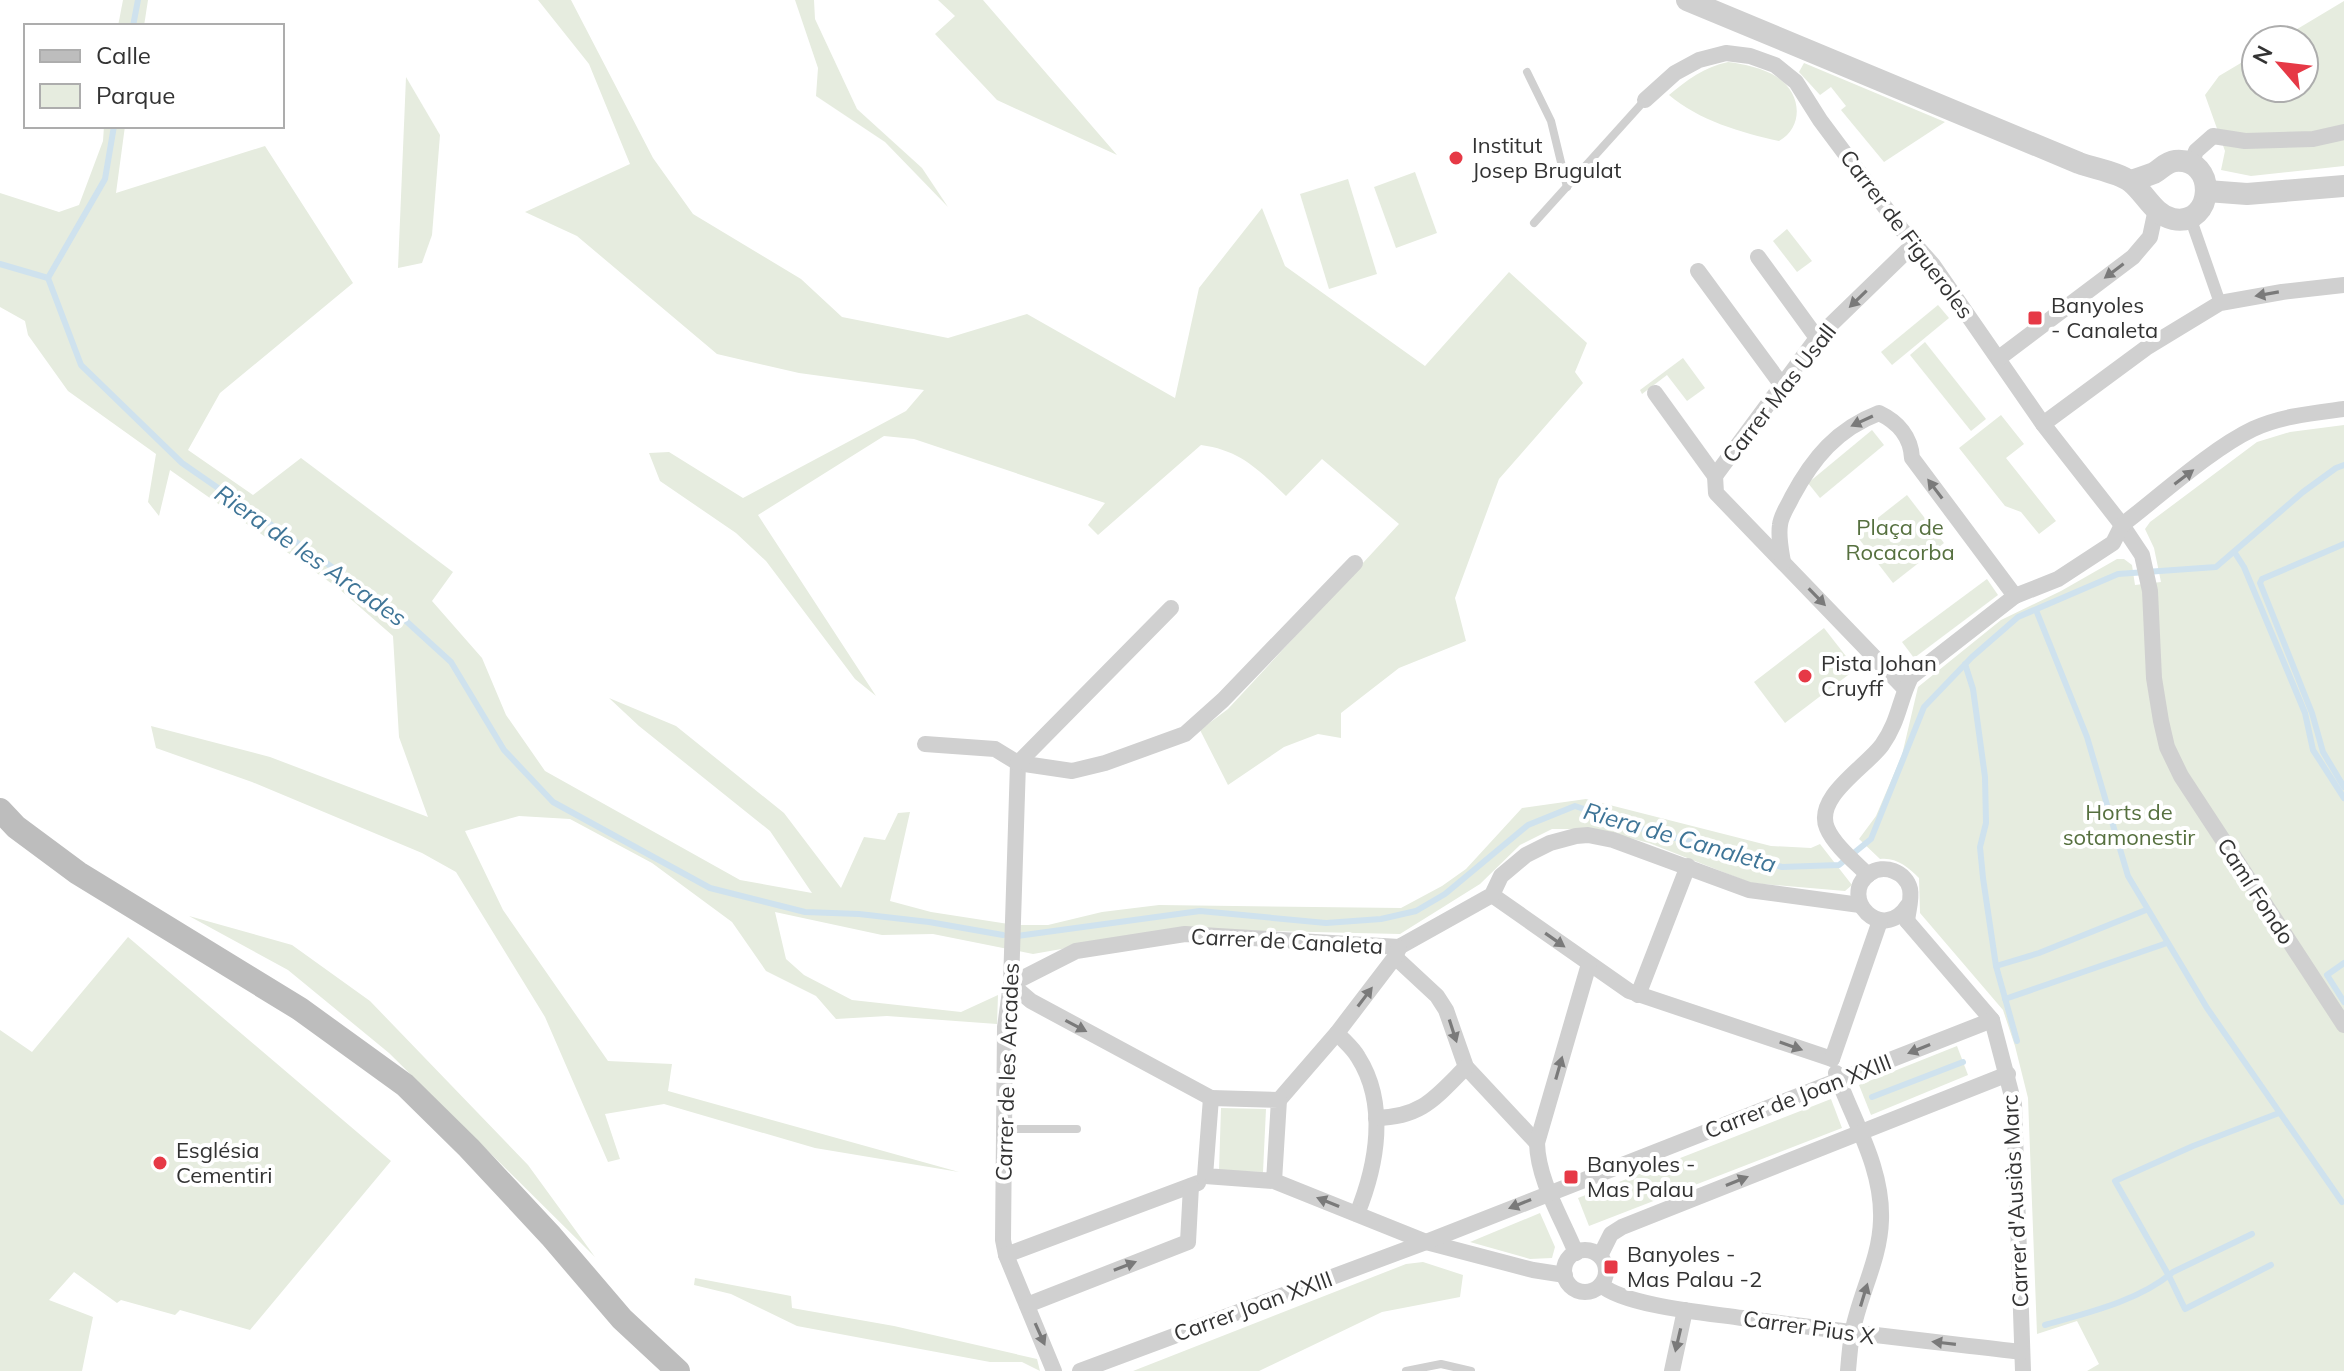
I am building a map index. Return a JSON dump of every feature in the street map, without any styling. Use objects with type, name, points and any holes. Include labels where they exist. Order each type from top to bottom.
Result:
[{"type":"main road","points":[[0,810],[16,827],[78,873],[300,1009],[405,1085],[551,1236],[622,1319],[678,1371]]},
{"type":"street","points":[[1687,0],[2079,163],[2130,181],[2154,206],[2172,219],[2190,217],[2200,209],[2207,191],[2203,175],[2191,164],[2175,161],[2130,181]]},
{"type":"street","name":"Carrer de Figueroles","points":[[1645,100],[1675,73],[1699,60],[1726,53],[1775,65],[1796,82],[1820,120],[1933,265],[2043,424],[2122,525]]},
{"type":"street","points":[[2191,164],[2196,151],[2213,136],[2245,141],[2313,139],[2344,132]]},
{"type":"street","points":[[1999,358],[2133,257],[2150,237],[2154,206],[2149,186],[2155,172]]},
{"type":"street","points":[[2207,191],[2247,194],[2344,186]]},
{"type":"street","points":[[2190,217],[2220,303]]},
{"type":"street","name":"Carrer Mas Usall","points":[[1715,476],[1817,338],[1914,244]]},
{"type":"street","points":[[1758,257],[1817,338]]},
{"type":"street","points":[[1698,271],[1781,384]]},
{"type":"street","points":[[2043,424],[2146,348],[2220,303],[2344,285]]},
{"type":"street","points":[[1655,393],[1715,476],[1716,493],[1905,689]]},
{"type":"street","points":[[1868,875],[1832,836],[1825,816],[1837,790],[1881,747],[1898,720],[1911,677],[2015,596],[2058,579],[2113,543],[2122,525],[2225,446],[2253,429],[2281,419],[2344,409]]},
{"type":"street","points":[[1783,562],[1780,522],[1799,484],[1820,452],[1838,435],[1857,422],[1879,413],[1893,419],[1911,443],[1912,458],[2015,596]]},
{"type":"street","name":"Camí Fondo","points":[[2122,525],[2142,555],[2150,591],[2154,678],[2167,747],[2181,776],[2344,1025]]},
{"type":"street","points":[[925,744],[995,749],[1018,763],[1072,771],[1105,763],[1185,734],[1223,700],[1355,563]]},
{"type":"street","points":[[1018,763],[1171,608]]},
{"type":"street","name":"Carrer de les Arcades","points":[[1018,763],[1011,984],[1005,1027],[1002,1222],[1006,1255],[1054,1371]]},
{"type":"street","name":"Carrer de Canaleta","points":[[1011,984],[1076,951],[1185,934],[1397,952],[1492,895],[1501,876],[1526,855],[1550,843],[1576,836],[1613,840],[1749,890],[1860,905]]},
{"type":"street","points":[[1638,995],[1688,866]]},
{"type":"street","points":[[1848,1371],[1852,1333],[1879,1245],[1881,1218],[1878,1184],[1862,1132],[1832,1059],[1898,916],[1910,890],[1897,872],[1882,869],[1868,875],[1859,889],[1860,905],[1868,915],[1898,916]]},
{"type":"street","points":[[1492,895],[1638,995],[1832,1059]]},
{"type":"street","name":"Carrer d'Ausiàs Marc","points":[[1898,916],[1992,1020],[2008,1074],[2014,1104],[2023,1371]]},
{"type":"street","points":[[1274,1181],[1279,1100],[1337,1033],[1397,952],[1446,1010],[1466,1067],[1537,1143]]},
{"type":"street","points":[[1576,1253],[1538,1161],[1537,1143],[1589,964]]},
{"type":"street","points":[[1011,984],[1031,1001],[1211,1098],[1279,1100]]},
{"type":"street","name":"Carrer de Joan XXIII","points":[[1426,1242],[1992,1020]]},
{"type":"street","points":[[1337,1033],[1357,1054],[1374,1095],[1374,1160],[1367,1191],[1357,1214]]},
{"type":"street","points":[[1376,1118],[1397,1118],[1415,1112],[1436,1097],[1466,1067]]},
{"type":"street","points":[[1600,1256],[1611,1234],[1622,1227],[2008,1074]]},
{"type":"street","points":[[1027,1305],[1188,1242],[1211,1098]]},
{"type":"street","points":[[1006,1255],[1198,1181],[1274,1181],[1426,1242],[1533,1270],[1565,1275]]},
{"type":"street","name":"Carrer Joan XXIII","points":[[1080,1371],[1426,1242]]},
{"type":"street","points":[[1585,1250],[1600,1256],[1606,1271],[1601,1285],[1593,1291],[1577,1290],[1570,1286],[1565,1275],[1566,1263],[1576,1253],[1585,1250]]},
{"type":"street","name":"Carrer Pius X","points":[[1601,1285],[1619,1295],[1685,1310],[2022,1352]]},
{"type":"street","points":[[1672,1371],[1685,1310]]},
{"type":"lane","points":[[1527,72],[1551,121],[1567,187]]},
{"type":"lane","points":[[1534,223],[1645,100]]},
{"type":"lane","points":[[1004,1129],[1077,1129]]},
{"type":"lane","points":[[1406,1371],[1441,1364],[1471,1371]]},
{"type":"green space","points":[[123,0],[148,0],[144,24],[118,24]]},
{"type":"green space","points":[[538,0],[571,0],[653,158],[693,214],[801,279],[842,317],[948,338],[1027,314],[1175,398],[1199,288],[1262,208],[1285,266],[1425,366],[1509,272],[1587,343],[1575,372],[1583,383],[1499,479],[1455,598],[1466,641],[1399,668],[1341,713],[1341,738],[1318,734],[1284,747],[1228,785],[1200,730],[1228,709],[1399,524],[1322,459],[1286,496],[1238,456],[1201,445],[1098,535],[1088,525],[1105,503],[914,439],[884,436],[758,515],[876,696],[855,679],[766,561],[736,533],[660,481],[649,453],[669,452],[743,498],[906,411],[924,390],[799,373],[717,354],[577,236],[525,212],[630,164],[589,64]]},
{"type":"green space","points":[[795,0],[814,0],[815,19],[857,109],[922,168],[948,207],[885,142],[816,96],[818,68]]},
{"type":"green space","points":[[938,0],[983,0],[1117,155],[997,100],[935,34],[955,16]]},
{"type":"green space","points":[[2344,1],[2344,166],[2251,176],[2221,170],[2225,151],[2205,95],[2219,76],[2240,64],[2240,104],[2320,104],[2320,24],[2306,24]]},
{"type":"green space","points":[[1728,62],[1772,74],[1791,92],[1797,110],[1796,119],[1787,135],[1779,141],[1721,124],[1693,112],[1669,95],[1696,75]]},
{"type":"green space","points":[[1804,63],[1945,122],[1884,162],[1841,110],[1846,106],[1831,87],[1820,95],[1799,72]]},
{"type":"green space","points":[[406,77],[440,135],[432,235],[422,263],[398,268]]},
{"type":"green space","points":[[104,128],[125,128],[116,193],[265,146],[353,283],[220,393],[188,450],[253,495],[301,458],[453,572],[432,601],[482,658],[506,715],[545,771],[740,880],[812,893],[770,831],[639,726],[609,698],[676,726],[784,813],[841,888],[864,837],[885,840],[898,813],[910,812],[890,901],[931,912],[1015,925],[1048,925],[1102,912],[1159,905],[1401,908],[1466,869],[1522,808],[1586,799],[1771,846],[1811,848],[1820,844],[1852,885],[1845,891],[1751,883],[1649,843],[1594,829],[1552,829],[1520,845],[1480,884],[1400,934],[1175,929],[1033,954],[933,934],[882,935],[775,912],[786,959],[804,975],[852,1000],[961,1012],[998,995],[997,1024],[887,1016],[836,1019],[816,996],[766,971],[732,922],[652,863],[570,819],[519,816],[465,831],[503,910],[608,1061],[672,1064],[668,1091],[959,1172],[815,1148],[664,1104],[605,1114],[620,1159],[608,1162],[545,1017],[456,872],[422,853],[252,782],[156,748],[151,726],[270,757],[428,817],[399,737],[393,636],[338,588],[170,470],[159,516],[148,502],[156,454],[68,391],[28,335],[25,321],[0,307],[0,193],[59,212],[79,205],[103,141]]},
{"type":"green space","points":[[1415,172],[1437,233],[1396,248],[1374,187]]},
{"type":"green space","points":[[1348,179],[1377,274],[1329,289],[1300,194]]},
{"type":"green space","points":[[1787,229],[1812,261],[1797,272],[1773,241]]},
{"type":"green space","points":[[1938,305],[1949,318],[1892,365],[1881,352]]},
{"type":"green space","points":[[1925,342],[1986,419],[1971,431],[1910,355]]},
{"type":"green space","points":[[1683,358],[1705,388],[1687,401],[1667,375],[1642,394],[1640,390]]},
{"type":"green space","points":[[2001,415],[2024,444],[2006,458],[2056,521],[2039,534],[2021,512],[2005,506],[1959,448]]},
{"type":"green space","name":"Horts de sotamonestir","points":[[2344,425],[2344,1371],[2087,1371],[2099,1364],[2077,1321],[2037,1334],[2028,1098],[2003,1010],[1920,913],[1919,878],[1896,861],[1880,859],[1859,839],[1876,816],[1902,755],[1918,687],[2001,620],[2117,559],[2124,559],[2132,565],[2135,585],[2161,582],[2154,548],[2145,529],[2150,522],[2257,442],[2290,432]]},
{"type":"green space","points":[[1872,430],[1884,445],[1820,498],[1808,483]]},
{"type":"green space","name":"Plaça de Rocacorba","points":[[1907,495],[1944,543],[1893,583],[1856,535]]},
{"type":"green space","points":[[1987,579],[1998,595],[1914,658],[1902,642]]},
{"type":"green space","name":"Pista Johan Cruyff","points":[[1824,628],[1856,669],[1785,723],[1754,682]]},
{"type":"green space","points":[[189,916],[292,945],[370,1001],[528,1165],[595,1257],[389,1053],[288,970]]},
{"type":"green space","points":[[128,937],[391,1161],[250,1330],[180,1310],[175,1315],[121,1300],[117,1303],[74,1272],[49,1300],[93,1317],[82,1371],[0,1371],[0,1030],[32,1052]]},
{"type":"green space","points":[[1957,1046],[1968,1075],[1871,1115],[1859,1085]]},
{"type":"green space","points":[[1831,1099],[1842,1128],[1589,1226],[1578,1198]]},
{"type":"green space","points":[[1221,1108],[1266,1109],[1263,1172],[1219,1171]]},
{"type":"green space","points":[[1540,1213],[1555,1247],[1552,1258],[1530,1259],[1470,1242]]},
{"type":"green space","points":[[1423,1262],[1463,1275],[1460,1297],[1382,1312],[1259,1371],[1133,1371],[1406,1264]]},
{"type":"green space","points":[[695,1278],[791,1296],[792,1308],[894,1326],[1037,1359],[1040,1371],[1022,1362],[990,1362],[797,1326],[731,1294],[694,1285]]},
{"type":"waterway","points":[[133,24],[138,0]]},
{"type":"waterway","points":[[48,278],[105,179],[114,128]]},
{"type":"waterway","name":"Riera de les Arcades","points":[[0,264],[48,278]]},
{"type":"waterway","name":"Riera de les Arcades","points":[[48,278],[81,365],[182,463],[394,610],[451,662],[504,750],[553,802],[710,888],[805,912],[929,922],[1003,935]]},
{"type":"waterway","name":"Riera de Canaleta","points":[[1017,936],[1200,911],[1326,923],[1381,919],[1416,911],[1445,894],[1528,825],[1575,806],[1646,830],[1782,867],[1839,865],[1871,839],[1924,707],[1972,657],[2018,617],[2118,574],[2216,567],[2303,492],[2344,465]]},
{"type":"waterway","points":[[2344,544],[2262,579],[2260,583],[2312,713],[2323,752],[2344,787]]},
{"type":"waterway","points":[[2235,553],[2244,567],[2305,713],[2313,750],[2344,798]]},
{"type":"waterway","points":[[2036,610],[2087,737],[2128,876],[2207,1008],[2342,1202]]},
{"type":"waterway","points":[[1965,664],[1973,689],[1985,777],[1986,823],[1980,847],[1983,878],[1996,966],[2017,1041]]},
{"type":"waterway","points":[[1996,966],[2039,953],[2146,910]]},
{"type":"waterway","points":[[2005,999],[2167,943]]},
{"type":"waterway","points":[[2344,963],[2327,975],[2344,1002]]},
{"type":"waterway","points":[[1872,1097],[1963,1062]]},
{"type":"waterway","points":[[2271,1265],[2185,1309],[2115,1181],[2193,1146],[2279,1113]]},
{"type":"waterway","points":[[2045,1325],[2095,1311],[2145,1291],[2173,1272],[2252,1234]]},
{"type":"place","name":"Institut Josep Brugulat","points":[[1456,158]]},
{"type":"place","name":"Banyoles - Canaleta","points":[[2035,318]]},
{"type":"place","name":"Pista Johan Cruyff","points":[[1805,676]]},
{"type":"place","name":"Església Cementiri","points":[[160,1163]]},
{"type":"place","name":"Banyoles - Mas Palau","points":[[1571,1177]]},
{"type":"place","name":"Banyoles - Mas Palau -2","points":[[1611,1267]]}]
